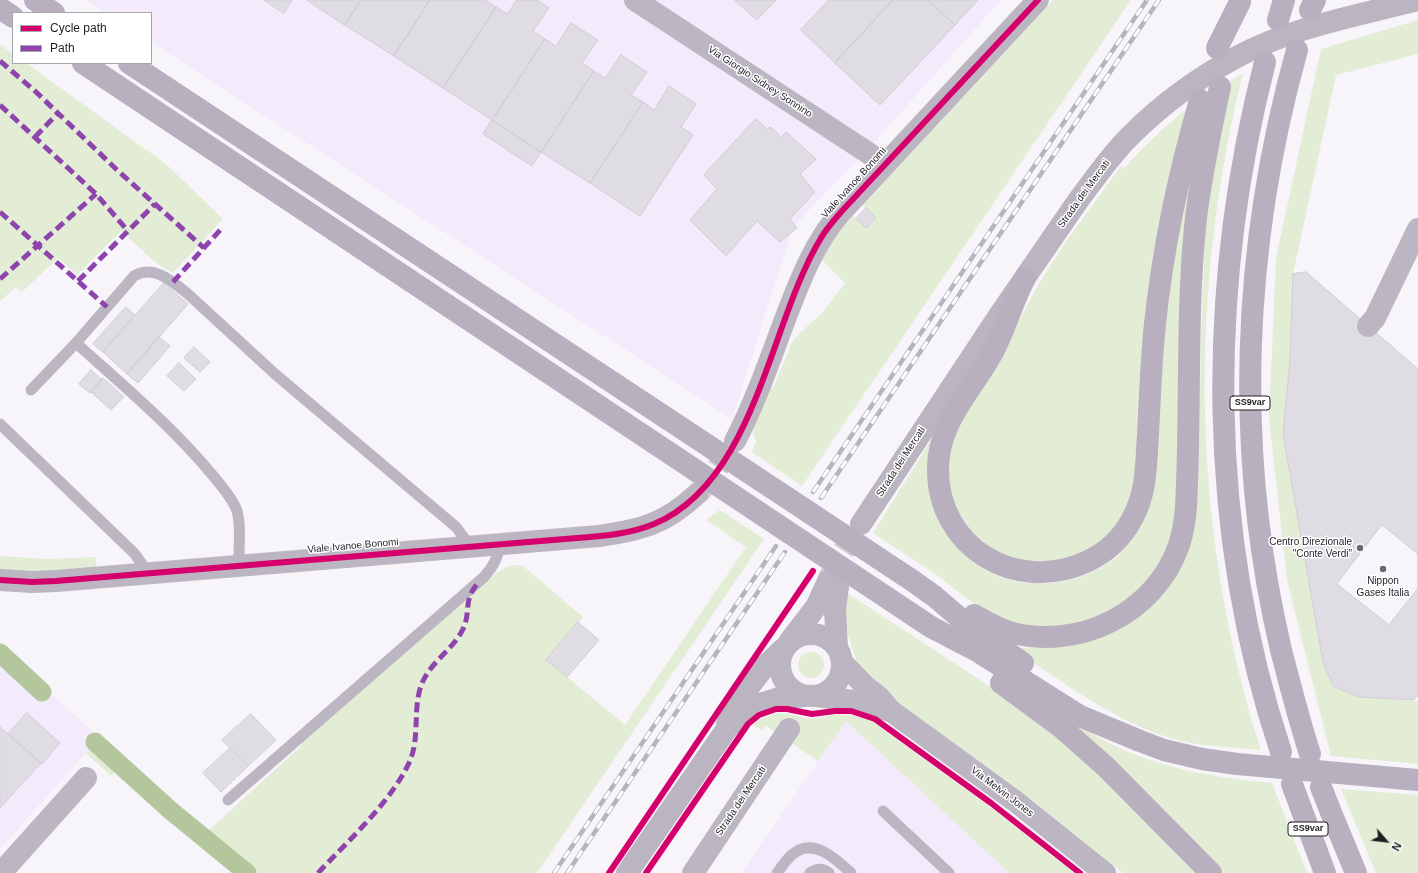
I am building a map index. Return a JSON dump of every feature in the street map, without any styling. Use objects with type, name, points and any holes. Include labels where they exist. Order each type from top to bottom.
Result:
[{"type":"highway","points":[[34,0],[52,12]]},
{"type":"highway","points":[[1224,44],[1240,1]]},
{"type":"highway","points":[[0,8],[12,16]]},
{"type":"highway","name":"SS9var","points":[[1297,50],[1274,142],[1260,228],[1253,301],[1250,389],[1256,504],[1266,578],[1286,670],[1310,754]]},
{"type":"highway","name":"SS9var","points":[[1265,62],[1245,149],[1232,230],[1226,296],[1223,396],[1227,479],[1239,581],[1256,660],[1271,721],[1281,752]]},
{"type":"highway","points":[[85,64],[897,605],[931,627],[977,651],[1070,710],[1151,746],[1202,760],[1418,780]]},
{"type":"highway","points":[[132,64],[920,586],[968,625],[1120,732]]},
{"type":"highway","points":[[920,586],[1000,628],[1030,636],[1055,637],[1080,634],[1115,620],[1144,598],[1165,574],[1179,545],[1185,514],[1187,488],[1191,301],[1195,229],[1204,163],[1220,87]]},
{"type":"highway","points":[[1025,278],[1014,299],[996,346],[986,364],[961,400],[949,423],[941,445],[938,480],[947,514],[959,533],[974,549],[1009,569],[1051,573],[1075,567],[1090,560],[1110,547],[1126,530],[1141,498],[1145,474],[1152,350],[1161,269],[1179,175],[1200,100]]},
{"type":"highway","points":[[931,627],[971,661],[1040,710],[1082,745],[1129,789],[1211,873]]},
{"type":"highway","name":"SS9var","points":[[1292,784],[1325,873]]},
{"type":"highway","name":"SS9var","points":[[1322,787],[1334,822],[1356,873]]},
{"type":"street","name":"Via Giorgio Sidney Sonnino","points":[[635,0],[885,164]]},
{"type":"street","name":"Viale Ivanoe Bonomi","points":[[735,441],[755,397],[792,301],[816,246],[833,220],[1038,0]]},
{"type":"street","name":"Strada dei Mercati","points":[[861,524],[1025,278],[1093,181],[1130,136],[1158,110],[1182,91],[1212,71],[1250,50],[1297,32],[1408,3]]},
{"type":"street","points":[[1368,326],[1375,318],[1418,229]]},
{"type":"street","name":"Viale Ivanoe Bonomi","points":[[0,580],[42,582],[577,538],[638,529],[654,524],[671,515],[697,494]]},
{"type":"street","points":[[627,873],[722,734],[732,710],[739,700],[764,668],[785,646],[833,584],[842,670],[836,684],[824,693],[811,696],[776,699],[757,705],[732,723],[722,734]]},
{"type":"street","points":[[811,696],[794,691],[782,678],[779,666],[781,654],[785,646],[798,636],[813,633],[827,638],[840,655]]},
{"type":"street","name":"Via Melvin Jones","points":[[840,655],[866,687],[880,698],[895,714],[1015,801],[1105,873]]},
{"type":"street","name":"Via Melvin Jones","points":[[811,696],[853,701],[895,714]]},
{"type":"street","name":"Strada dei Mercati","points":[[693,873],[789,729]]},
{"type":"street","points":[[1,873],[86,778]]},
{"type":"lane","points":[[31,390],[76,343],[134,276],[146,271],[160,274],[188,294],[275,374],[456,527],[465,539],[467,548]]},
{"type":"lane","points":[[76,343],[167,426],[208,470],[222,488],[237,512],[239,523],[239,566]]},
{"type":"lane","points":[[0,424],[134,553],[142,564],[144,574]]},
{"type":"lane","points":[[228,800],[484,578],[496,560],[499,545]]},
{"type":"lane","points":[[884,811],[949,873]]},
{"type":"lane","points":[[777,873],[791,855],[798,850],[808,847],[821,850],[840,863],[851,873]]},
{"type":"lane","points":[[810,873],[819,869],[823,869],[829,873]]},
{"type":"shaded area","points":[[86,0],[1001,0],[870,147],[793,227],[732,419],[152,43],[152,12],[104,12]]},
{"type":"shaded area","points":[[0,645],[99,738],[0,849]]},
{"type":"shaded area","points":[[846,720],[1009,873],[742,873]]},
{"type":"green space","points":[[1053,0],[1131,0],[802,486],[752,452],[756,441],[753,431],[770,387],[774,387],[792,342],[823,312],[845,283],[822,260],[834,239],[853,215],[866,228],[876,219],[862,205]]},
{"type":"green space","points":[[1418,20],[1418,54],[1336,75],[1293,274],[1290,359],[1283,434],[1323,662],[1333,686],[1359,697],[1418,701],[1418,764],[1331,756],[1287,580],[1269,418],[1276,258],[1321,49]]},
{"type":"green space","points":[[0,44],[12,53],[12,64],[27,64],[166,164],[223,219],[173,273],[156,263],[121,231],[77,275],[58,258],[22,292],[16,287],[0,301]]},
{"type":"green space","points":[[1243,73],[1225,157],[1213,242],[1206,327],[1205,413],[1210,498],[1221,583],[1238,667],[1261,750],[1198,744],[1177,740],[1155,733],[1112,713],[1015,650],[1019,648],[1046,646],[1102,637],[1194,528],[1198,496],[1201,336],[1205,231],[1219,131],[1230,81]]},
{"type":"green space","points":[[1187,109],[1171,170],[1153,252],[1143,345],[1136,464],[1134,481],[1127,507],[1112,532],[1087,552],[1044,564],[1001,556],[971,531],[952,502],[946,466],[955,431],[1009,339],[1038,285],[1067,240],[1121,166],[1124,169],[1154,138]]},
{"type":"green space","points":[[1196,147],[1178,491],[1174,530],[1162,558],[1142,588],[1119,606],[1084,623],[1046,628],[1017,624],[980,608],[941,578],[873,533],[929,443],[931,445],[928,479],[932,498],[956,545],[978,566],[996,575],[1016,581],[1037,584],[1058,582],[1078,577],[1098,569],[1115,558],[1124,549],[1145,517],[1168,288]]},
{"type":"green space","points":[[720,510],[764,539],[537,873],[258,873],[208,831],[300,747],[304,737],[493,576],[510,566],[523,566],[583,617],[547,660],[625,725],[746,547],[706,520]]},
{"type":"green space","points":[[0,556],[48,559],[95,557],[97,568],[61,571],[0,569]]},
{"type":"green space","points":[[844,591],[997,691],[1066,743],[1199,873],[1123,873],[1013,785],[896,702],[857,663],[844,622]]},
{"type":"green space","points":[[811,652],[820,656],[824,665],[820,674],[811,678],[802,674],[798,665],[802,656]]},
{"type":"green space","points":[[776,713],[810,718],[832,715],[847,715],[872,721],[1000,814],[1075,873],[1009,873],[846,721],[818,761],[766,726],[762,731],[753,725],[758,720]]},
{"type":"green space","points":[[1069,718],[1113,745],[1151,760],[1211,775],[1272,783],[1307,873],[1223,873],[1157,804],[1078,729]]},
{"type":"green space","points":[[99,738],[124,762],[111,776],[86,753]]},
{"type":"green space","points":[[1341,789],[1418,795],[1418,873],[1376,873]]},
{"type":"building","points":[[264,0],[292,0],[284,13]]},
{"type":"building","points":[[307,0],[361,0],[345,25]]},
{"type":"building","points":[[361,0],[430,0],[394,56],[345,25]]},
{"type":"building","points":[[430,0],[485,0],[496,7],[443,88],[394,56]]},
{"type":"building","points":[[517,0],[537,0],[549,8],[533,31],[545,39],[492,120],[443,88],[496,7],[507,14]]},
{"type":"building","points":[[735,0],[776,0],[757,20]]},
{"type":"building","points":[[829,0],[893,0],[835,63],[801,30]]},
{"type":"building","points":[[893,0],[928,0],[955,25],[880,105],[835,63]]},
{"type":"building","points":[[928,0],[978,0],[955,25]]},
{"type":"building","points":[[571,23],[598,40],[582,63],[594,71],[541,152],[492,120],[545,39],[556,46]]},
{"type":"building","points":[[621,55],[647,72],[631,95],[643,102],[590,183],[541,152],[594,71],[605,78]]},
{"type":"building","points":[[669,86],[696,104],[681,127],[693,135],[640,216],[590,183],[643,102],[654,110]]},
{"type":"building","points":[[756,119],[767,129],[771,127],[781,137],[786,132],[816,159],[800,174],[815,192],[790,219],[797,228],[780,242],[757,221],[726,256],[690,220],[717,189],[704,175]]},
{"type":"building","points":[[492,120],[541,152],[532,166],[483,134]]},
{"type":"building","points":[[866,208],[876,218],[866,228],[856,219]]},
{"type":"building","name":"Centro Direzionale \"Conte Verdi\"","points":[[1306,272],[1418,369],[1418,695],[1414,700],[1359,697],[1333,686],[1323,662],[1283,434],[1290,359],[1293,274]]},
{"type":"building","points":[[164,283],[188,304],[127,374],[103,352]]},
{"type":"building","points":[[126,307],[135,315],[103,352],[93,344]]},
{"type":"building","points":[[159,337],[170,346],[138,383],[127,374]]},
{"type":"building","points":[[194,347],[210,362],[200,372],[184,358]]},
{"type":"building","points":[[179,363],[196,379],[184,391],[167,376]]},
{"type":"building","points":[[91,370],[102,380],[90,393],[79,384]]},
{"type":"building","points":[[103,378],[124,397],[111,410],[91,392]]},
{"type":"building","name":"Nippon Gases Italia","points":[[1382,525],[1418,554],[1418,588],[1389,625],[1337,584]]},
{"type":"building","points":[[578,622],[599,640],[567,677],[546,660]]},
{"type":"building","points":[[27,713],[60,743],[42,764],[8,734]]},
{"type":"building","points":[[251,714],[276,740],[248,766],[222,740]]},
{"type":"building","points":[[0,727],[41,763],[0,808]]},
{"type":"building","points":[[230,748],[248,766],[221,792],[203,773]]},
{"type":"waterway","points":[[0,653],[42,692]]},
{"type":"waterway","points":[[95,742],[170,810],[247,873]]},
{"type":"tunnel","points":[[698,494],[712,477],[735,441]]},
{"type":"tunnel","points":[[828,580],[843,552],[861,524]]},
{"type":"railway","points":[[813,492],[1147,0]]},
{"type":"railway","points":[[821,498],[1159,0]]},
{"type":"railway","points":[[554,873],[776,546]]},
{"type":"railway","points":[[567,873],[785,552]]},
{"type":"marked path","points":[[0,61],[35,91],[116,169],[204,248]]},
{"type":"marked path","points":[[0,105],[96,194],[128,231]]},
{"type":"marked path","points":[[35,137],[58,113]]},
{"type":"marked path","points":[[0,279],[96,194]]},
{"type":"marked path","points":[[78,281],[155,204]]},
{"type":"marked path","points":[[0,212],[107,307]]},
{"type":"marked path","points":[[173,282],[222,228]]},
{"type":"marked path","points":[[318,873],[368,821],[401,778],[412,754],[418,698],[423,680],[433,665],[452,645],[462,631],[465,625],[470,596],[478,583]]},
{"type":"cycle path","points":[[0,580],[32,582],[56,581],[587,537],[626,532],[654,524],[688,503],[716,473],[738,437],[756,397],[803,273],[821,238],[828,228],[841,212],[1038,0]]},
{"type":"cycle path","points":[[609,873],[813,571]]},
{"type":"cycle path","points":[[646,873],[748,724],[759,715],[776,709],[787,709],[812,714],[835,711],[851,711],[875,719],[991,803],[1080,873]]},
{"type":"place","name":"Centro Direzionale \"Conte Verdi\"","points":[[1360,548]]},
{"type":"place","name":"Nippon Gases Italia","points":[[1383,569]]}]
